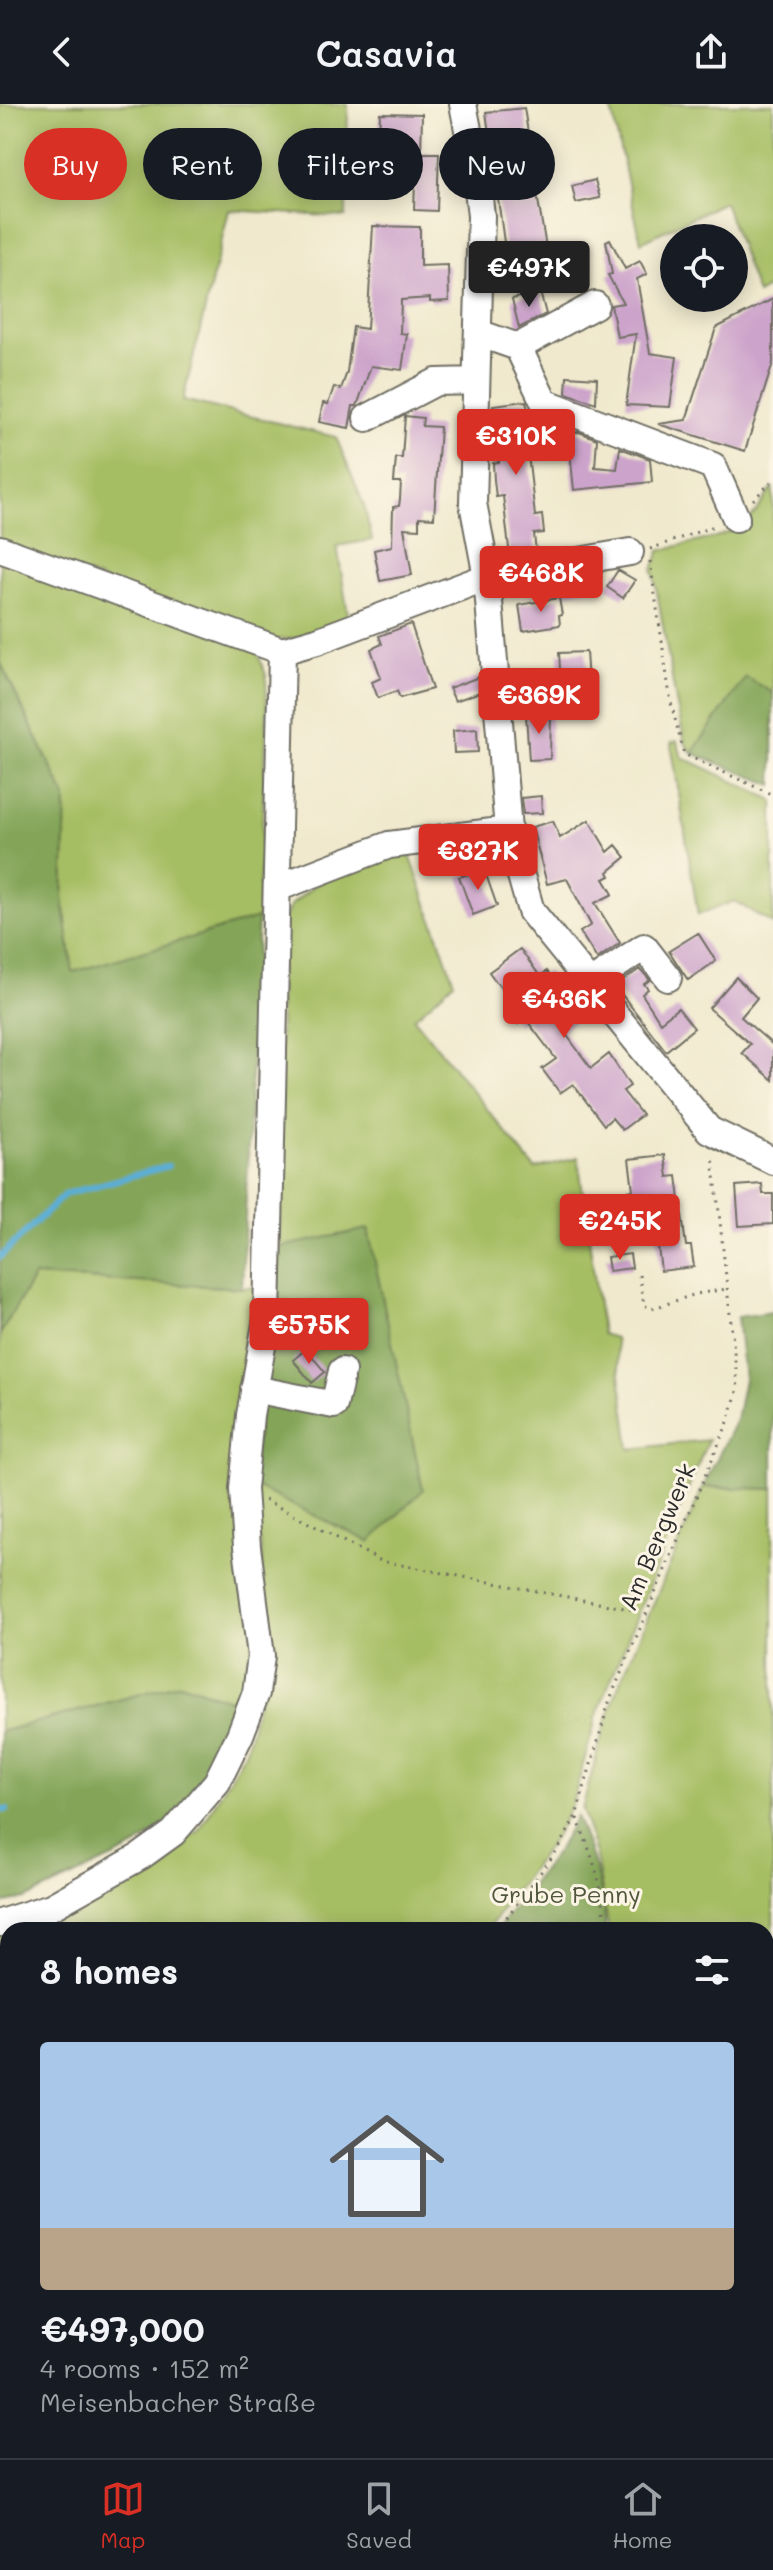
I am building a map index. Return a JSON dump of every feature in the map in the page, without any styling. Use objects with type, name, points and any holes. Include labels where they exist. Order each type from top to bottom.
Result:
[{"type":"street","points":[[463,104],[481,216],[473,503],[487,577],[508,830],[531,911],[709,1130],[773,1161]]},
{"type":"street","points":[[518,347],[595,305]]},
{"type":"street","points":[[478,333],[518,347],[544,402],[713,466],[736,518]]},
{"type":"street","points":[[367,418],[436,382],[475,381]]},
{"type":"street","points":[[0,549],[282,651],[317,641],[487,577],[639,551]]},
{"type":"street","points":[[3,1922],[51,1907],[141,1856],[173,1833],[217,1782],[256,1693],[261,1656],[243,1489],[254,1389],[267,1318],[282,651]]},
{"type":"street","points":[[277,888],[389,845],[508,830]]},
{"type":"street","points":[[590,983],[644,947],[668,978]]},
{"type":"street","points":[[254,1389],[334,1405],[342,1371]]},
{"type":"path","points":[[773,480],[736,518],[639,551],[684,754],[773,795]]},
{"type":"path","name":"Am Bergwerk","points":[[503,1922],[559,1848],[576,1816],[610,1699],[728,1422],[738,1388],[709,1130]]},
{"type":"path","points":[[639,1275],[644,1305],[651,1309],[696,1294],[727,1289]]},
{"type":"path","points":[[243,1489],[381,1561],[645,1612]]},
{"type":"path","points":[[576,1816],[592,1858],[606,1922]]},
{"type":"green space","points":[[0,104],[348,104],[348,128],[278,128],[278,200],[346,200],[346,217],[229,210],[183,400],[336,437],[364,505],[372,540],[337,546],[349,621],[311,638],[268,640],[0,543]]},
{"type":"green space","points":[[610,104],[773,104],[773,285],[757,294],[748,269],[748,224],[732,224],[724,202],[678,224],[660,224],[660,233],[641,242]]},
{"type":"green space","points":[[773,488],[773,693],[745,678],[692,753],[685,743],[676,701],[653,569],[660,551],[740,527],[750,519]]},
{"type":"green space","points":[[0,558],[256,649],[266,675],[267,717],[258,918],[72,973],[63,898],[66,798],[0,662]]},
{"type":"green space","points":[[0,662],[66,798],[63,898],[73,972],[258,918],[242,1288],[34,1276],[0,1334]]},
{"type":"green space","points":[[746,677],[773,693],[773,785],[692,753]]},
{"type":"green space","points":[[677,741],[682,757],[773,800],[773,924],[734,901],[698,915],[671,743]]},
{"type":"green space","points":[[408,849],[454,982],[414,1018],[535,1169],[578,1157],[602,1334],[615,1338],[630,1449],[708,1440],[598,1712],[572,1804],[555,1837],[493,1922],[18,1922],[136,1871],[199,1831],[246,1750],[269,1655],[261,1549],[251,1485],[369,1230],[280,1247],[280,927],[291,905],[320,881]]},
{"type":"green space","points":[[368,1229],[423,1490],[370,1542],[251,1485],[280,1247]]},
{"type":"green space","points":[[34,1276],[242,1288],[259,1286],[252,1672],[238,1703],[181,1683],[0,1732],[0,1334]]},
{"type":"green space","points":[[773,1312],[773,1489],[703,1487],[736,1420],[744,1379],[737,1317]]},
{"type":"green space","points":[[703,1487],[773,1489],[773,1922],[608,1922],[596,1857],[582,1809],[619,1685]]},
{"type":"green space","points":[[181,1683],[238,1703],[212,1770],[172,1821],[130,1850],[25,1899],[0,1904],[0,1732]]},
{"type":"green space","name":"Grube Penny","points":[[576,1816],[600,1886],[605,1922],[503,1922],[559,1848]]},
{"type":"building","points":[[524,108],[527,128],[488,128],[486,112]]},
{"type":"building","points":[[380,113],[422,114],[422,128],[379,128]]},
{"type":"building","points":[[423,153],[439,153],[437,211],[414,210],[414,200],[423,200]]},
{"type":"building","points":[[595,180],[600,198],[576,203],[572,186]]},
{"type":"building","points":[[498,200],[538,200],[549,265],[508,271]]},
{"type":"building","points":[[373,226],[420,227],[420,266],[448,265],[449,301],[430,302],[430,298],[401,300],[400,333],[407,334],[402,370],[371,366],[357,406],[353,406],[349,428],[319,422],[323,403],[328,404],[334,387],[341,389],[347,372],[353,327],[367,329]]},
{"type":"building","points":[[610,239],[625,269],[640,261],[647,274],[637,279],[650,353],[677,357],[670,407],[626,405],[636,334],[617,337],[611,305],[623,303],[608,275],[612,274],[606,241]]},
{"type":"building","points":[[540,292],[546,314],[519,328],[512,299]]},
{"type":"building","points":[[773,299],[773,363],[745,451],[658,424],[686,420],[716,328]]},
{"type":"building","points":[[567,376],[597,378],[596,403],[566,393]]},
{"type":"building","points":[[526,401],[533,435],[526,436],[535,516],[542,515],[544,533],[534,534],[536,552],[510,557],[503,496],[496,497],[494,480],[493,463],[499,462],[493,405]]},
{"type":"building","points":[[405,416],[423,418],[422,426],[440,427],[434,518],[419,517],[419,529],[404,528],[412,575],[380,581],[374,550],[392,546],[393,507],[399,506],[401,482],[394,482],[396,458],[402,458]]},
{"type":"building","points":[[579,432],[597,439],[595,467],[617,469],[620,448],[650,459],[652,482],[574,490],[568,433]]},
{"type":"building","points":[[618,570],[635,580],[623,598],[607,587]]},
{"type":"building","points":[[587,576],[590,588],[565,594],[562,580]]},
{"type":"building","points":[[559,598],[560,625],[523,631],[519,605]]},
{"type":"building","points":[[411,624],[432,689],[400,698],[397,691],[378,698],[372,682],[381,678],[371,649],[382,644],[379,636]]},
{"type":"building","points":[[586,652],[588,682],[561,684],[559,653]]},
{"type":"building","points":[[479,677],[480,692],[455,701],[449,688]]},
{"type":"building","points":[[551,714],[550,759],[529,760],[526,715]]},
{"type":"building","points":[[477,729],[478,752],[454,753],[453,731]]},
{"type":"building","points":[[541,796],[542,813],[523,814],[521,798]]},
{"type":"building","points":[[589,820],[608,852],[616,845],[626,857],[604,879],[613,894],[595,903],[620,943],[597,959],[580,932],[591,925],[567,879],[547,884],[532,827],[553,821],[560,838]]},
{"type":"building","points":[[484,869],[497,906],[473,915],[459,877]]},
{"type":"building","points":[[698,933],[716,961],[688,980],[669,951]]},
{"type":"building","points":[[520,949],[540,976],[547,971],[581,1016],[563,1030],[591,1068],[609,1054],[630,1086],[623,1091],[642,1115],[622,1130],[612,1118],[604,1125],[573,1084],[560,1093],[542,1069],[556,1059],[525,1018],[518,1024],[508,1011],[514,1006],[489,972]]},
{"type":"building","points":[[640,969],[650,980],[644,984],[648,989],[642,994],[660,1022],[678,1008],[694,1028],[666,1051],[615,986]]},
{"type":"building","points":[[736,977],[757,998],[741,1017],[773,1045],[773,1080],[742,1053],[750,1044],[709,1008]]},
{"type":"building","points":[[665,1155],[668,1177],[677,1176],[686,1246],[691,1246],[694,1267],[661,1271],[655,1222],[647,1223],[644,1204],[629,1206],[627,1191],[633,1190],[629,1159]]},
{"type":"building","points":[[762,1184],[763,1194],[773,1194],[773,1224],[739,1226],[736,1186]]},
{"type":"building","points":[[630,1254],[632,1268],[609,1271],[607,1257]]},
{"type":"building","points":[[306,1349],[325,1372],[312,1383],[293,1360]]},
{"type":"waterway","points":[[0,1257],[65,1194],[168,1166]]},
{"type":"waterway","points":[[0,1810],[7,1810]]}]
